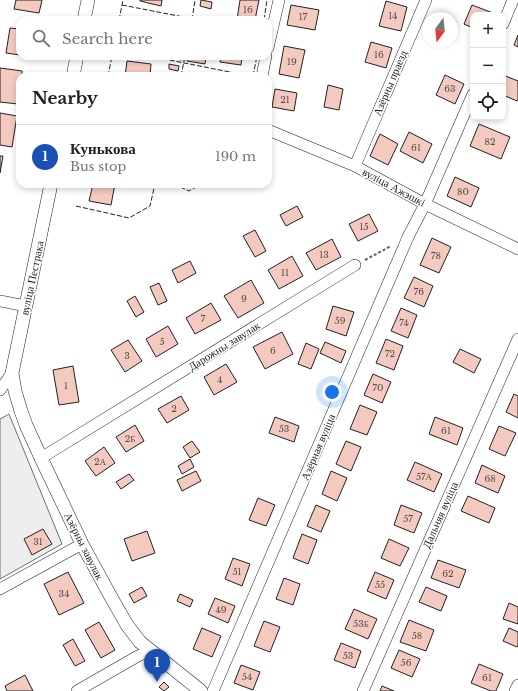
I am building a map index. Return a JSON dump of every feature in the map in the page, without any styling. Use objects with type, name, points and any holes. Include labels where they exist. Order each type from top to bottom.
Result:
[{"type":"street","points":[[85,16],[88,0]]},
{"type":"street","points":[[272,31],[279,0]]},
{"type":"street","name":"Азёрны праезд","points":[[355,166],[426,0]]},
{"type":"street","points":[[506,17],[513,0]]},
{"type":"street","points":[[74,72],[76,60]]},
{"type":"street","points":[[263,72],[265,60]]},
{"type":"street","name":"Азёрная вуліца","points":[[213,691],[408,237],[426,204],[470,101]]},
{"type":"street","name":"вуліца Ажэшкі","points":[[272,132],[355,166],[426,204],[518,249]]},
{"type":"street","name":"вуліца Пестрака","points":[[12,372],[50,188]]},
{"type":"street","name":"Дарожны завулак","points":[[41,458],[355,265]]},
{"type":"street","points":[[0,301],[26,306]]},
{"type":"street","name":"Дальняя вуліца","points":[[363,691],[518,340]]},
{"type":"street","points":[[0,390],[12,372]]},
{"type":"street","name":"Азёрны завулак","points":[[12,372],[15,391],[21,411],[41,458],[82,544],[127,625],[140,642],[150,651],[201,691]]},
{"type":"street","points":[[0,589],[82,544]]},
{"type":"street","points":[[77,691],[138,656],[150,651]]},
{"type":"street","points":[[515,691],[518,685]]},
{"type":"path","points":[[355,265],[408,237]]},
{"type":"shaded area","points":[[9,414],[62,544],[0,579],[0,419]]},
{"type":"building","points":[[16,0],[42,0],[39,13],[14,9]]},
{"type":"building","points":[[140,0],[162,0],[161,6]]},
{"type":"building","points":[[201,0],[212,2],[211,9],[200,6]]},
{"type":"building","points":[[240,0],[259,0],[256,16],[238,16]]},
{"type":"building","points":[[386,1],[407,7],[401,31],[379,26]]},
{"type":"building","points":[[291,5],[319,10],[315,30],[287,25]]},
{"type":"building","points":[[472,5],[490,12],[470,12],[470,27],[464,24]]},
{"type":"building","points":[[10,28],[16,29],[16,54],[6,53]]},
{"type":"building","points":[[518,35],[518,47],[514,45]]},
{"type":"building","points":[[371,42],[392,48],[386,68],[365,62]]},
{"type":"building","points":[[284,46],[305,50],[299,78],[279,74]]},
{"type":"building","points":[[187,60],[206,60],[205,64]]},
{"type":"building","points":[[220,60],[242,60],[241,65],[220,62]]},
{"type":"building","points":[[127,61],[151,64],[150,72],[126,72]]},
{"type":"building","points":[[169,64],[179,66],[178,71],[169,69]]},
{"type":"building","points":[[0,68],[22,71],[16,72],[16,104],[0,102]]},
{"type":"building","points":[[445,75],[464,84],[455,104],[436,95]]},
{"type":"building","points":[[506,76],[518,81],[517,101],[506,96]]},
{"type":"building","points":[[328,85],[343,89],[339,110],[324,107]]},
{"type":"building","points":[[275,89],[297,93],[294,111],[272,107]]},
{"type":"building","points":[[0,113],[16,116],[12,147],[0,145]]},
{"type":"building","points":[[479,124],[510,137],[501,159],[470,146]]},
{"type":"building","points":[[409,132],[432,144],[423,163],[400,151]]},
{"type":"building","points":[[380,134],[398,144],[388,165],[370,156]]},
{"type":"building","points":[[0,156],[3,156],[0,173]]},
{"type":"building","points":[[455,177],[479,188],[471,207],[447,196]]},
{"type":"building","points":[[92,188],[114,188],[111,205],[89,201]]},
{"type":"building","points":[[297,206],[303,217],[286,226],[280,215]]},
{"type":"building","points":[[369,214],[378,231],[358,241],[349,224]]},
{"type":"building","points":[[255,230],[266,251],[255,257],[243,236]]},
{"type":"building","points":[[432,238],[451,247],[439,273],[420,265]]},
{"type":"building","points":[[332,239],[341,257],[316,270],[306,253]]},
{"type":"building","points":[[292,256],[303,276],[279,289],[268,270]]},
{"type":"building","points":[[190,261],[196,273],[178,283],[172,270]]},
{"type":"building","points":[[414,277],[433,286],[424,307],[404,298]]},
{"type":"building","points":[[251,280],[264,303],[238,318],[224,296]]},
{"type":"building","points":[[159,283],[167,301],[158,305],[150,287]]},
{"type":"building","points":[[135,296],[144,312],[136,317],[127,301]]},
{"type":"building","points":[[211,303],[221,320],[195,334],[186,318]]},
{"type":"building","points":[[333,306],[354,312],[346,336],[326,329]]},
{"type":"building","points":[[401,308],[417,315],[408,338],[391,331]]},
{"type":"building","points":[[168,326],[178,344],[156,357],[146,339]]},
{"type":"building","points":[[282,332],[293,354],[265,369],[253,347]]},
{"type":"building","points":[[386,339],[403,346],[394,370],[376,363]]},
{"type":"building","points":[[128,340],[142,361],[125,372],[111,350]]},
{"type":"building","points":[[325,342],[346,351],[341,363],[320,353]]},
{"type":"building","points":[[306,343],[319,349],[311,369],[298,364]]},
{"type":"building","points":[[460,349],[481,359],[474,373],[453,362]]},
{"type":"building","points":[[226,364],[237,382],[214,395],[204,377]]},
{"type":"building","points":[[73,366],[79,402],[59,405],[53,370]]},
{"type":"building","points":[[373,374],[391,382],[382,403],[364,395]]},
{"type":"building","points":[[514,394],[518,396],[518,418],[506,412]]},
{"type":"building","points":[[181,396],[189,410],[167,423],[158,409]]},
{"type":"building","points":[[360,405],[377,412],[367,435],[350,429]]},
{"type":"building","points":[[275,417],[299,426],[294,442],[269,433]]},
{"type":"building","points":[[435,417],[463,428],[457,445],[429,434]]},
{"type":"building","points":[[135,425],[144,441],[126,452],[116,437]]},
{"type":"building","points":[[499,426],[516,433],[505,456],[489,449]]},
{"type":"building","points":[[192,441],[200,452],[190,458],[183,447]]},
{"type":"building","points":[[346,441],[361,447],[351,471],[336,464]]},
{"type":"building","points":[[104,447],[115,463],[96,476],[85,461]]},
{"type":"building","points":[[190,459],[194,467],[182,474],[178,466]]},
{"type":"building","points":[[415,462],[442,474],[434,492],[407,480]]},
{"type":"building","points":[[482,465],[505,476],[498,493],[475,483]]},
{"type":"building","points":[[196,471],[201,481],[182,491],[177,480]]},
{"type":"building","points":[[331,471],[347,478],[337,501],[322,494]]},
{"type":"building","points":[[129,474],[134,480],[121,489],[116,482]]},
{"type":"building","points":[[468,496],[495,508],[489,523],[461,511]]},
{"type":"building","points":[[258,498],[275,505],[266,526],[249,520]]},
{"type":"building","points":[[316,505],[330,511],[321,532],[307,526]]},
{"type":"building","points":[[401,505],[422,513],[414,533],[394,525]]},
{"type":"building","points":[[43,529],[52,544],[32,555],[24,539]]},
{"type":"building","points":[[147,531],[155,553],[132,561],[124,539]]},
{"type":"building","points":[[302,534],[317,540],[308,564],[293,558]]},
{"type":"building","points":[[389,539],[409,548],[400,566],[381,558]]},
{"type":"building","points":[[233,558],[250,564],[242,586],[225,579]]},
{"type":"building","points":[[438,560],[466,570],[459,588],[431,578]]},
{"type":"building","points":[[68,572],[84,603],[59,615],[44,584]]},
{"type":"building","points":[[375,572],[394,580],[386,599],[367,591]]},
{"type":"building","points":[[284,578],[300,584],[293,605],[276,599]]},
{"type":"building","points":[[142,587],[147,596],[134,603],[129,594]]},
{"type":"building","points":[[426,587],[447,596],[441,611],[419,602]]},
{"type":"building","points":[[180,594],[193,600],[190,607],[177,601]]},
{"type":"building","points":[[215,598],[235,606],[228,623],[208,614]]},
{"type":"building","points":[[509,603],[518,607],[518,624],[503,619]]},
{"type":"building","points":[[354,609],[377,619],[368,639],[345,629]]},
{"type":"building","points":[[409,620],[434,630],[426,651],[400,642]]},
{"type":"building","points":[[264,621],[280,627],[270,652],[254,646]]},
{"type":"building","points":[[99,622],[115,650],[101,658],[85,630]]},
{"type":"building","points":[[202,628],[221,636],[212,657],[193,649]]},
{"type":"building","points":[[509,628],[518,632],[517,647],[503,641]]},
{"type":"building","points":[[73,639],[85,661],[75,666],[63,645]]},
{"type":"building","points":[[341,643],[361,651],[355,668],[334,660]]},
{"type":"building","points":[[399,650],[420,659],[412,677],[391,668]]},
{"type":"building","points":[[479,664],[503,674],[496,691],[491,691],[471,683]]},
{"type":"building","points":[[241,665],[260,672],[253,690],[234,683]]},
{"type":"building","points":[[25,675],[33,691],[7,691],[5,686]]},
{"type":"building","points":[[164,682],[169,687],[164,691],[159,687]]},
{"type":"building","points":[[382,686],[394,691],[380,691]]},
{"type":"fence","points":[[120,16],[123,0]]},
{"type":"fence","points":[[193,16],[195,0]]},
{"type":"fence","points":[[265,16],[267,0]]},
{"type":"fence","points":[[122,5],[178,16]]},
{"type":"fence","points":[[109,72],[111,60]]},
{"type":"fence","points":[[169,60],[230,72]]},
{"type":"fence","points":[[182,72],[184,60]]},
{"type":"fence","points":[[254,72],[256,60]]},
{"type":"fence","points":[[76,206],[129,218],[150,206],[154,188]]},
{"type":"fence","points":[[183,188],[189,191],[194,188]]},
{"type":"place","name":"Кунькова","points":[[157,682]]}]
